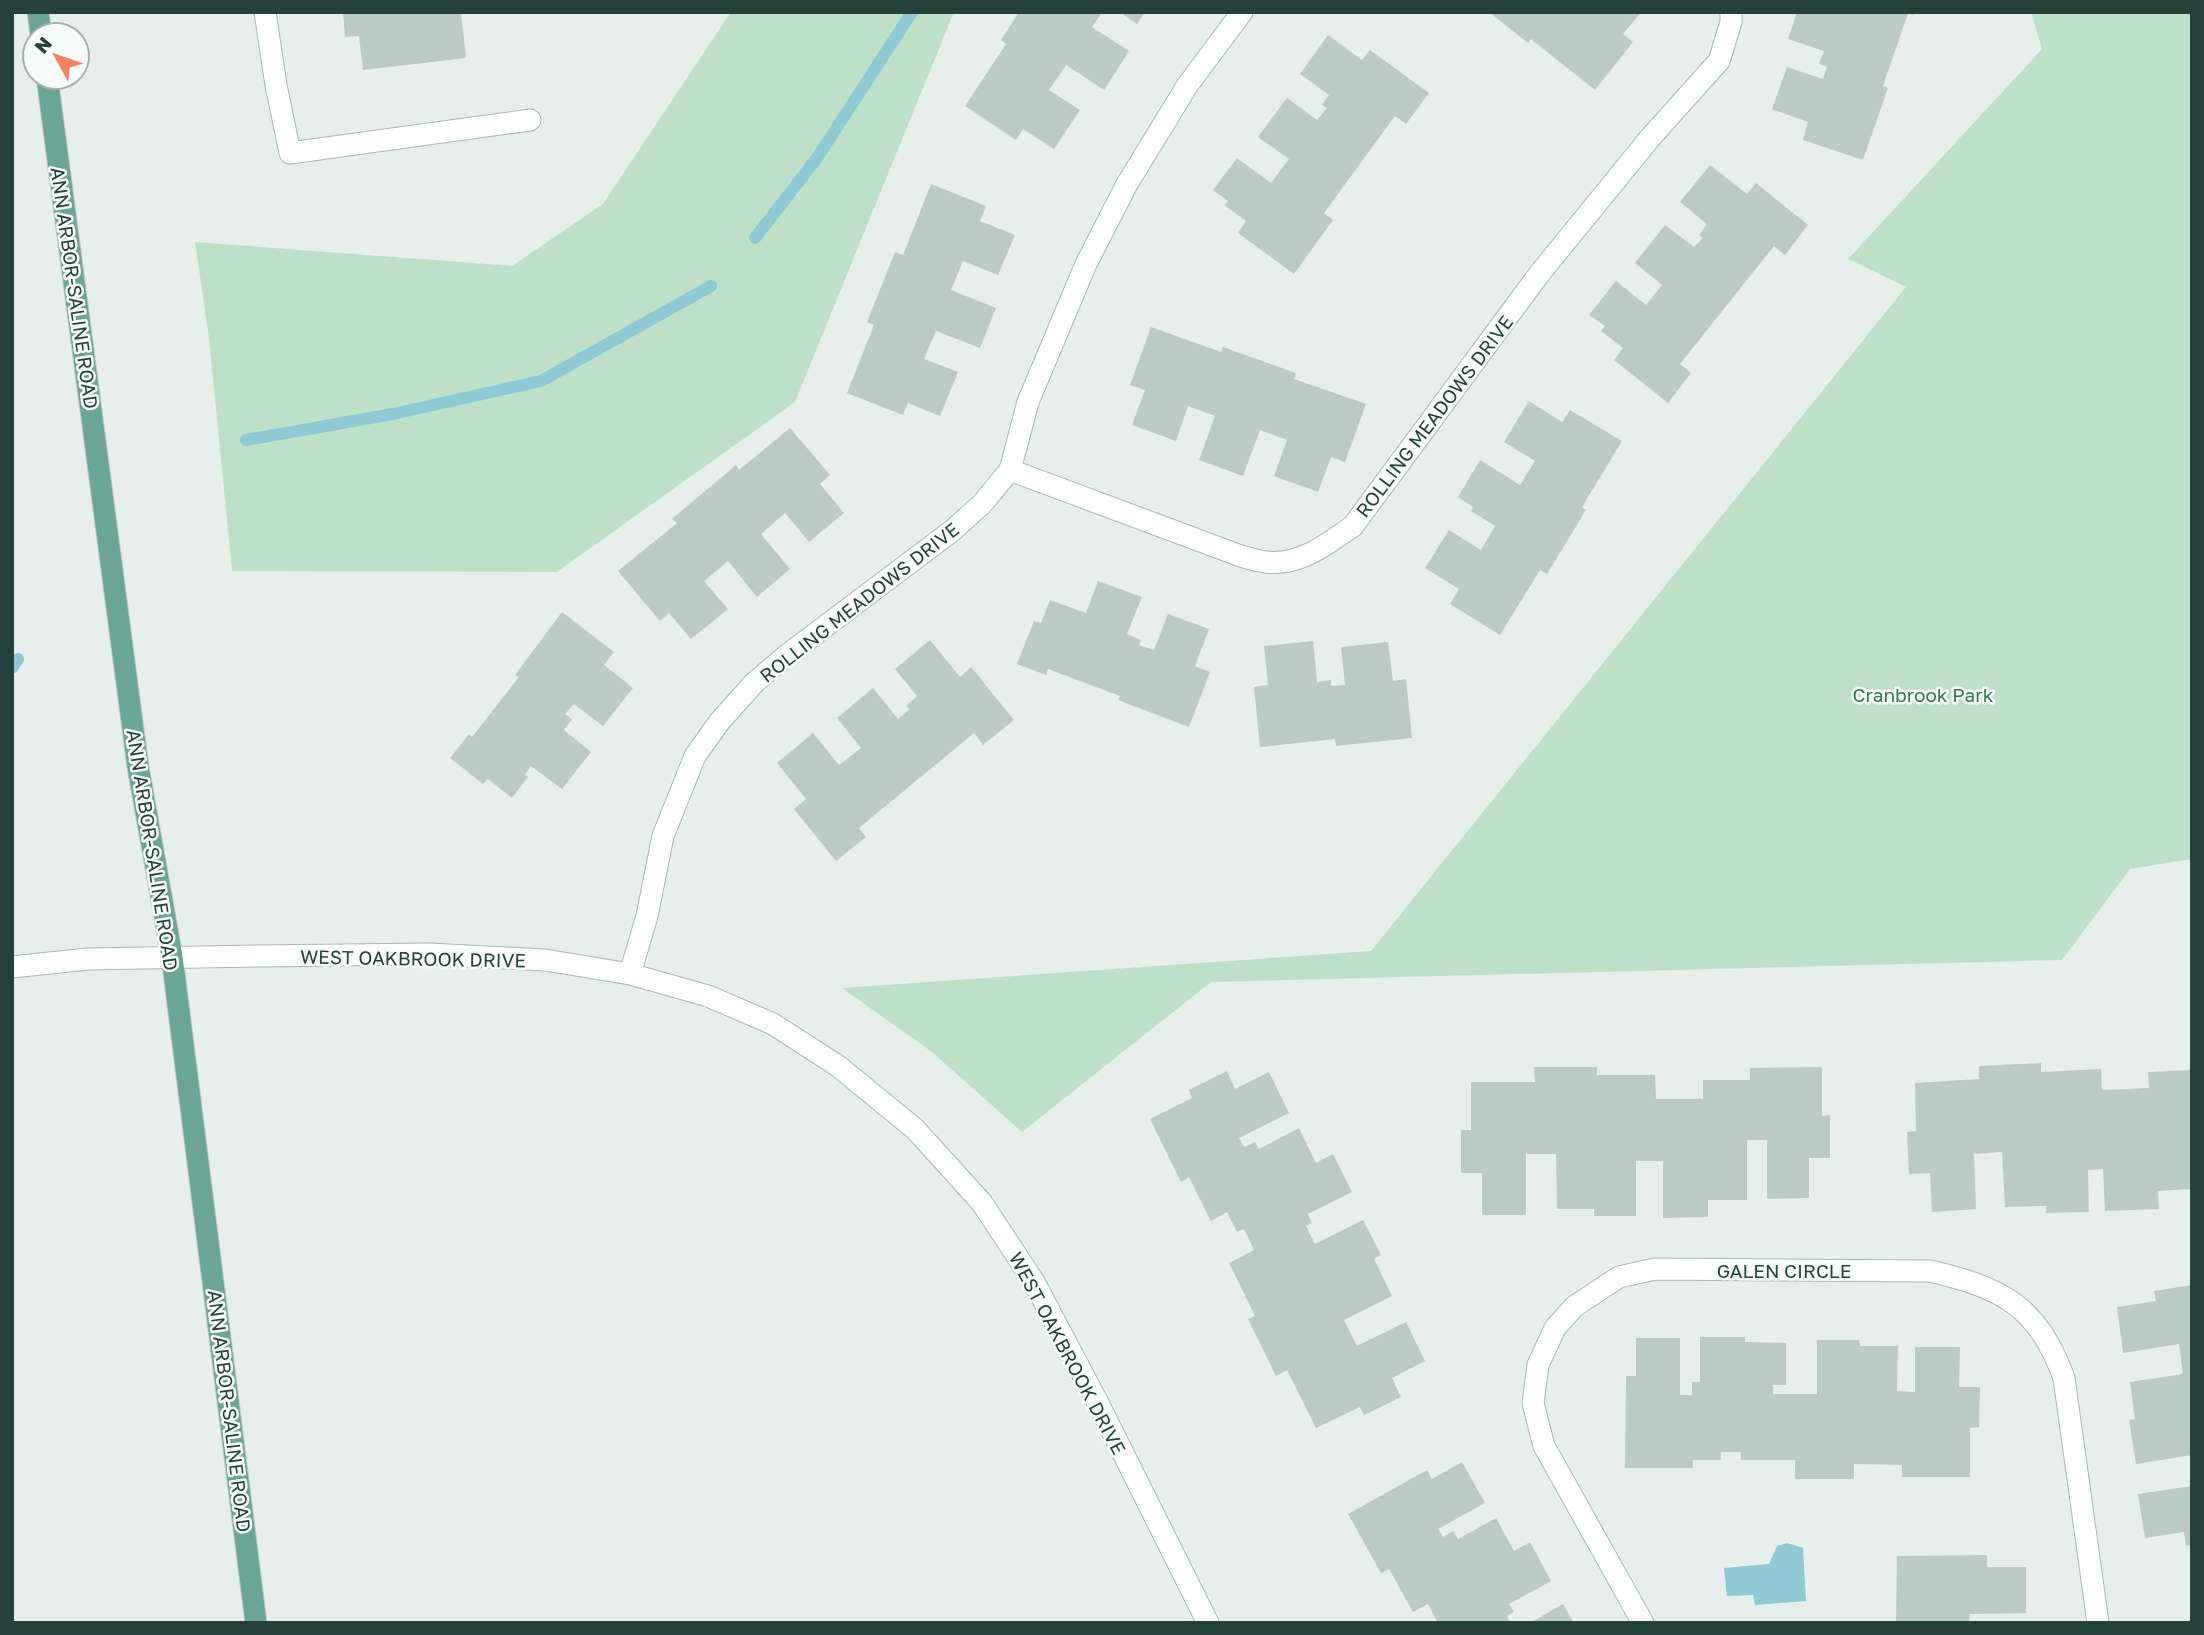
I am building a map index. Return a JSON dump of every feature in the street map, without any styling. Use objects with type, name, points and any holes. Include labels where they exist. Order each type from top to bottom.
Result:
[{"type":"main road","name":"ANN ARBOR-SALINE ROAD","points":[[49,91],[138,767],[172,957],[256,1623]]},
{"type":"street","points":[[265,12],[290,153],[530,120]]},
{"type":"street","name":"ROLLING MEADOWS DRIVE","points":[[631,974],[647,916],[663,836],[695,756],[720,721],[755,682],[953,530],[982,504],[1010,470],[1028,402],[1086,264],[1121,195],[1187,86],[1242,12]]},
{"type":"street","name":"ROLLING MEADOWS DRIVE","points":[[1010,470],[1238,555],[1278,562],[1320,550],[1353,526],[1540,274],[1650,138],[1719,61],[1731,22],[1731,12]]},
{"type":"street","name":"WEST OAKBROOK DRIVE","points":[[12,968],[88,959],[172,957],[430,954],[545,961],[631,974],[708,996],[773,1024],[838,1066],[915,1129],[982,1203],[1034,1282],[1209,1623]]},
{"type":"street","name":"GALEN CIRCLE","points":[[1643,1623],[1544,1446],[1533,1404],[1538,1365],[1555,1328],[1575,1306],[1619,1277],[1655,1269],[1930,1270],[1970,1280],[2001,1293],[2033,1320],[2053,1348],[2063,1378],[2098,1623]]},
{"type":"green space","points":[[731,12],[954,12],[795,402],[557,572],[232,571],[209,338],[195,242],[512,266],[603,204]]},
{"type":"green space","name":"Cranbrook Park","points":[[2031,12],[2192,12],[2192,859],[2130,869],[2062,960],[1211,982],[1022,1132],[932,1052],[842,988],[1371,951],[1906,287],[1848,259],[2042,49]]},
{"type":"water","points":[[1787,1543],[1803,1548],[1806,1601],[1755,1605],[1753,1595],[1727,1596],[1724,1568],[1769,1564],[1777,1546]]},
{"type":"building","points":[[343,12],[461,12],[466,58],[363,70],[359,36],[345,37]]},
{"type":"building","points":[[1019,12],[1102,12],[1092,27],[1129,51],[1104,90],[1066,65],[1049,90],[1080,110],[1054,149],[1023,129],[1016,140],[965,106],[1006,44],[1001,40]]},
{"type":"building","points":[[1120,12],[1145,12],[1137,24]]},
{"type":"building","points":[[1489,12],[1641,12],[1623,34],[1633,42],[1595,90],[1531,39],[1528,43]]},
{"type":"building","points":[[1797,12],[1915,12],[1913,15],[1908,13],[1883,86],[1888,88],[1863,160],[1803,140],[1808,122],[1772,109],[1787,67],[1823,79],[1827,67],[1819,64],[1824,51],[1788,39]]},
{"type":"building","points":[[1328,35],[1362,60],[1370,50],[1429,93],[1406,124],[1395,116],[1324,213],[1333,220],[1294,274],[1238,233],[1246,221],[1224,205],[1228,201],[1213,190],[1237,158],[1271,183],[1289,159],[1258,137],[1287,98],[1317,120],[1327,108],[1322,105],[1329,95],[1300,74]]},
{"type":"building","points":[[1710,165],[1747,194],[1756,183],[1808,225],[1785,255],[1774,246],[1680,364],[1691,373],[1668,403],[1614,360],[1623,348],[1601,331],[1605,326],[1589,315],[1616,281],[1646,305],[1662,285],[1635,263],[1665,225],[1694,247],[1703,238],[1699,235],[1707,224],[1680,202]]},
{"type":"building","points":[[931,184],[986,206],[980,221],[1015,235],[998,275],[963,261],[951,290],[996,308],[980,348],[936,331],[924,359],[958,372],[940,416],[908,403],[903,415],[847,393],[874,325],[867,322],[895,252],[903,255]]},
{"type":"building","points":[[1151,327],[1221,352],[1223,347],[1296,373],[1294,379],[1366,404],[1345,462],[1331,457],[1318,492],[1274,476],[1287,440],[1260,430],[1243,476],[1199,460],[1215,416],[1188,406],[1176,441],[1132,425],[1145,390],[1130,385]]},
{"type":"building","points":[[1529,401],[1562,422],[1570,410],[1622,441],[1582,507],[1586,510],[1547,574],[1540,570],[1500,635],[1450,604],[1459,589],[1425,568],[1449,530],[1481,550],[1495,526],[1471,511],[1473,507],[1458,497],[1480,460],[1520,485],[1535,461],[1504,442]]},
{"type":"building","points":[[790,428],[830,475],[820,484],[844,513],[809,542],[785,513],[761,534],[790,569],[757,597],[728,561],[704,581],[728,609],[691,639],[669,613],[660,621],[618,571],[677,523],[672,519],[736,465],[739,470]]},
{"type":"building","points":[[1098,581],[1142,597],[1127,634],[1141,640],[1139,645],[1154,650],[1168,614],[1209,629],[1195,666],[1210,672],[1189,727],[1118,700],[1120,696],[1048,669],[1046,675],[1017,664],[1034,621],[1041,623],[1050,600],[1086,613]]},
{"type":"building","points":[[562,612],[614,652],[604,665],[633,688],[603,726],[574,704],[565,714],[572,719],[564,730],[591,752],[562,789],[531,766],[525,775],[528,777],[512,798],[488,779],[483,784],[450,758],[469,734],[472,737],[519,677],[515,675]]},
{"type":"building","points":[[930,640],[960,677],[971,667],[1014,720],[983,745],[974,733],[859,828],[866,837],[836,861],[794,809],[806,799],[777,763],[813,733],[839,765],[861,748],[837,718],[873,688],[898,719],[910,709],[906,706],[917,696],[895,669]]},
{"type":"building","points":[[1313,641],[1317,682],[1331,680],[1331,686],[1345,685],[1341,647],[1388,642],[1393,681],[1406,679],[1412,738],[1336,746],[1335,739],[1260,747],[1254,687],[1268,685],[1264,646]]},
{"type":"building","points":[[2041,1063],[2041,1072],[2101,1069],[2102,1090],[2149,1088],[2148,1072],[2192,1070],[2192,1189],[2158,1191],[2159,1209],[2105,1211],[2103,1169],[2088,1170],[2089,1212],[2046,1213],[2046,1206],[2005,1207],[2002,1152],[1974,1154],[1976,1209],[1932,1212],[1930,1173],[1909,1174],[1907,1132],[1916,1131],[1915,1083],[1979,1079],[1979,1066]]},
{"type":"building","points":[[1534,1067],[1597,1067],[1597,1075],[1655,1075],[1656,1099],[1703,1099],[1703,1080],[1750,1080],[1750,1068],[1822,1067],[1822,1116],[1830,1115],[1830,1158],[1809,1158],[1809,1198],[1767,1199],[1767,1140],[1747,1140],[1747,1200],[1708,1200],[1708,1217],[1663,1218],[1663,1161],[1636,1161],[1636,1216],[1594,1216],[1594,1209],[1557,1209],[1556,1154],[1526,1154],[1526,1215],[1482,1215],[1482,1173],[1461,1173],[1461,1130],[1471,1130],[1471,1082],[1535,1082]]},
{"type":"building","points":[[1227,1071],[1235,1089],[1269,1072],[1289,1113],[1239,1138],[1244,1147],[1255,1142],[1259,1149],[1299,1128],[1316,1163],[1333,1154],[1352,1192],[1308,1214],[1312,1223],[1306,1226],[1315,1244],[1363,1220],[1381,1255],[1374,1259],[1392,1296],[1344,1320],[1357,1346],[1406,1322],[1425,1361],[1392,1378],[1401,1397],[1364,1415],[1360,1407],[1316,1428],[1287,1370],[1276,1376],[1248,1319],[1255,1316],[1229,1263],[1254,1250],[1244,1229],[1237,1232],[1227,1212],[1211,1221],[1189,1177],[1181,1182],[1150,1119],[1192,1098],[1189,1090]]},
{"type":"building","points":[[2192,1285],[2192,1455],[2136,1464],[2129,1420],[2135,1419],[2130,1382],[2183,1374],[2179,1344],[2123,1353],[2117,1307],[2156,1301],[2154,1291]]},
{"type":"building","points":[[1700,1337],[1745,1337],[1745,1342],[1786,1343],[1786,1385],[1773,1385],[1773,1394],[1817,1394],[1817,1340],[1859,1340],[1860,1346],[1898,1346],[1897,1391],[1915,1392],[1915,1347],[1960,1347],[1959,1387],[1980,1387],[1979,1427],[1970,1428],[1970,1477],[1902,1477],[1902,1465],[1854,1464],[1854,1479],[1795,1479],[1795,1460],[1741,1460],[1741,1452],[1721,1452],[1721,1460],[1693,1460],[1693,1468],[1625,1468],[1626,1376],[1636,1376],[1636,1338],[1680,1338],[1680,1395],[1692,1395],[1692,1382],[1700,1382]]},
{"type":"building","points":[[1462,1462],[1485,1503],[1438,1529],[1443,1537],[1453,1531],[1458,1539],[1496,1518],[1514,1551],[1530,1542],[1551,1581],[1509,1604],[1514,1612],[1507,1616],[1511,1623],[1438,1623],[1428,1604],[1413,1612],[1389,1569],[1381,1573],[1348,1514],[1427,1470],[1432,1479]]},
{"type":"building","points":[[2192,1486],[2192,1545],[2186,1546],[2184,1532],[2145,1538],[2138,1494]]},
{"type":"building","points":[[1987,1555],[1987,1567],[2026,1567],[2026,1613],[1970,1614],[1969,1623],[1896,1623],[1897,1556]]},
{"type":"building","points":[[1563,1604],[1574,1623],[1530,1623]]},
{"type":"waterway","points":[[755,238],[817,158],[912,12]]},
{"type":"waterway","points":[[246,440],[393,414],[541,381],[711,286]]},
{"type":"waterway","points":[[12,668],[18,659]]}]
